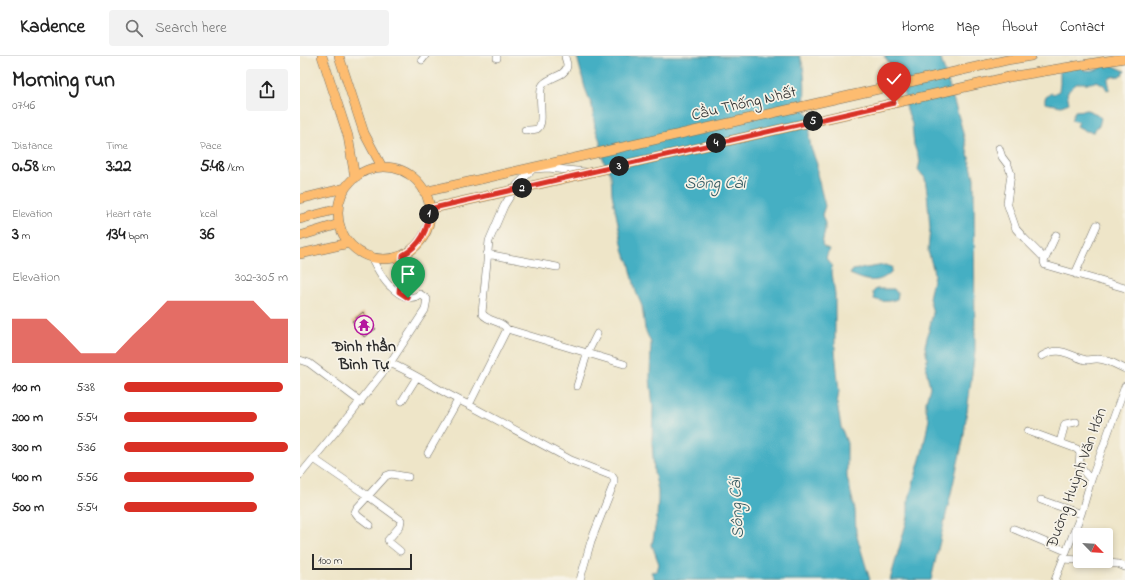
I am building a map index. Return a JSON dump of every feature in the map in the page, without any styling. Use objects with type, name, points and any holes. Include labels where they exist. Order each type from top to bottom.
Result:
[{"type":"main road","points":[[322,56],[348,136],[355,178]]},
{"type":"main road","points":[[339,56],[364,132],[382,167]]},
{"type":"main road","name":"Cầu Thống Nhất","points":[[424,192],[1006,60],[1031,56]]},
{"type":"main road","name":"Cầu Thống Nhất","points":[[429,209],[1009,77],[1125,58]]},
{"type":"main road","points":[[382,167],[407,173],[419,184],[424,192],[429,209],[427,226],[424,235],[413,248],[403,255],[388,259],[371,257],[355,249],[349,243],[344,237],[339,224],[338,209],[339,202],[345,188],[355,178],[368,170],[382,167]]},
{"type":"main road","points":[[300,199],[345,188]]},
{"type":"main road","points":[[300,219],[338,209]]},
{"type":"main road","points":[[300,236],[339,224]]},
{"type":"main road","points":[[300,254],[349,243]]},
{"type":"street","points":[[525,130],[537,129],[540,126],[542,122],[540,100],[541,87],[544,82],[566,70],[567,65],[565,56]]},
{"type":"street","points":[[999,148],[1011,174],[1007,203],[1016,229],[1045,259]]},
{"type":"street","points":[[595,173],[548,168],[533,169],[517,186],[504,206],[489,241],[482,313],[486,318],[503,325],[506,329],[624,364]]},
{"type":"street","points":[[1076,274],[1098,225]]},
{"type":"street","points":[[1056,235],[1045,259],[1045,266],[1125,288]]},
{"type":"street","points":[[487,254],[556,267]]},
{"type":"street","points":[[399,292],[403,255]]},
{"type":"street","points":[[300,475],[361,402],[390,363],[425,310],[427,299],[424,296],[420,294],[417,297],[408,298],[390,287],[371,257]]},
{"type":"street","points":[[469,404],[506,329]]},
{"type":"street","points":[[577,386],[587,354],[597,334]]},
{"type":"street","points":[[1042,356],[1052,352],[1061,351],[1085,359],[1090,360],[1096,358],[1104,360],[1125,369]]},
{"type":"street","points":[[300,360],[309,363],[361,402]]},
{"type":"street","points":[[390,363],[458,400],[469,404],[554,452],[582,465],[612,476],[614,483],[591,541],[580,580]]},
{"type":"street","points":[[402,401],[417,378]]},
{"type":"street","name":"Đường Huỳnh Văn Hớn","points":[[1055,580],[1081,514],[1091,480],[1125,386]]},
{"type":"street","points":[[428,453],[458,400]]},
{"type":"street","points":[[1060,442],[1065,424],[1076,422]]},
{"type":"street","points":[[1028,431],[1077,449],[1080,453],[1079,466],[1091,480]]},
{"type":"street","points":[[314,459],[401,520],[400,526],[388,540],[400,551]]},
{"type":"street","points":[[370,525],[358,516],[355,512],[357,508],[386,476],[391,474],[408,477]]},
{"type":"street","points":[[1041,500],[1081,514]]},
{"type":"street","points":[[1014,529],[1066,551]]},
{"type":"street","points":[[1063,558],[1073,559]]},
{"type":"street","points":[[1113,563],[1125,567]]},
{"type":"water","name":"Sông Cái","points":[[577,56],[800,56],[804,75],[804,109],[809,115],[811,125],[809,136],[811,148],[817,164],[817,174],[825,206],[822,215],[825,223],[825,230],[822,244],[824,247],[829,249],[826,258],[831,265],[835,295],[835,350],[839,391],[837,404],[841,427],[847,443],[847,477],[855,510],[856,533],[870,580],[655,580],[651,572],[657,571],[659,564],[652,545],[657,517],[658,490],[654,472],[652,442],[653,407],[650,378],[651,343],[645,329],[642,306],[636,292],[629,262],[624,253],[612,194],[611,174],[604,162],[600,141],[595,128],[592,106],[585,88]]},
{"type":"water","points":[[884,56],[940,56],[960,121],[974,178],[975,351],[963,441],[931,580],[890,580],[908,517],[908,502],[923,449],[929,419],[926,409],[926,401],[930,387],[926,369],[927,358],[925,346],[933,313],[929,298],[934,275],[928,251],[930,228],[925,178],[918,170],[920,161],[914,145],[912,124],[905,104],[903,88],[898,74]]},
{"type":"water","points":[[1070,61],[1077,66],[1082,66],[1084,70],[1099,69],[1103,61],[1125,71],[1121,76],[1112,77],[1108,80],[1110,89],[1107,90],[1104,85],[1097,81],[1092,83],[1079,83],[1067,93],[1069,103],[1061,106],[1045,103],[1045,98],[1051,93],[1053,94],[1059,91],[1060,71],[1069,66]]},
{"type":"water","points":[[1087,110],[1097,114],[1101,118],[1099,126],[1097,126],[1094,132],[1086,131],[1077,126],[1079,122],[1071,120],[1075,111]]},
{"type":"water","points":[[885,265],[892,267],[891,272],[881,279],[867,280],[850,274],[853,270]]},
{"type":"water","points":[[876,289],[894,289],[898,294],[897,299],[891,301],[880,301],[874,299],[873,292]]},
{"type":"building","name":"Đình thần Bình Tự","points":[[363,312],[376,329],[364,337],[352,321]]},
{"type":"place","name":"Đình thần Bình Tự","points":[[364,325]]},
{"type":"route","points":[[408,298],[399,292],[403,255],[413,248],[424,235],[429,218],[429,209],[894,103]]}]
